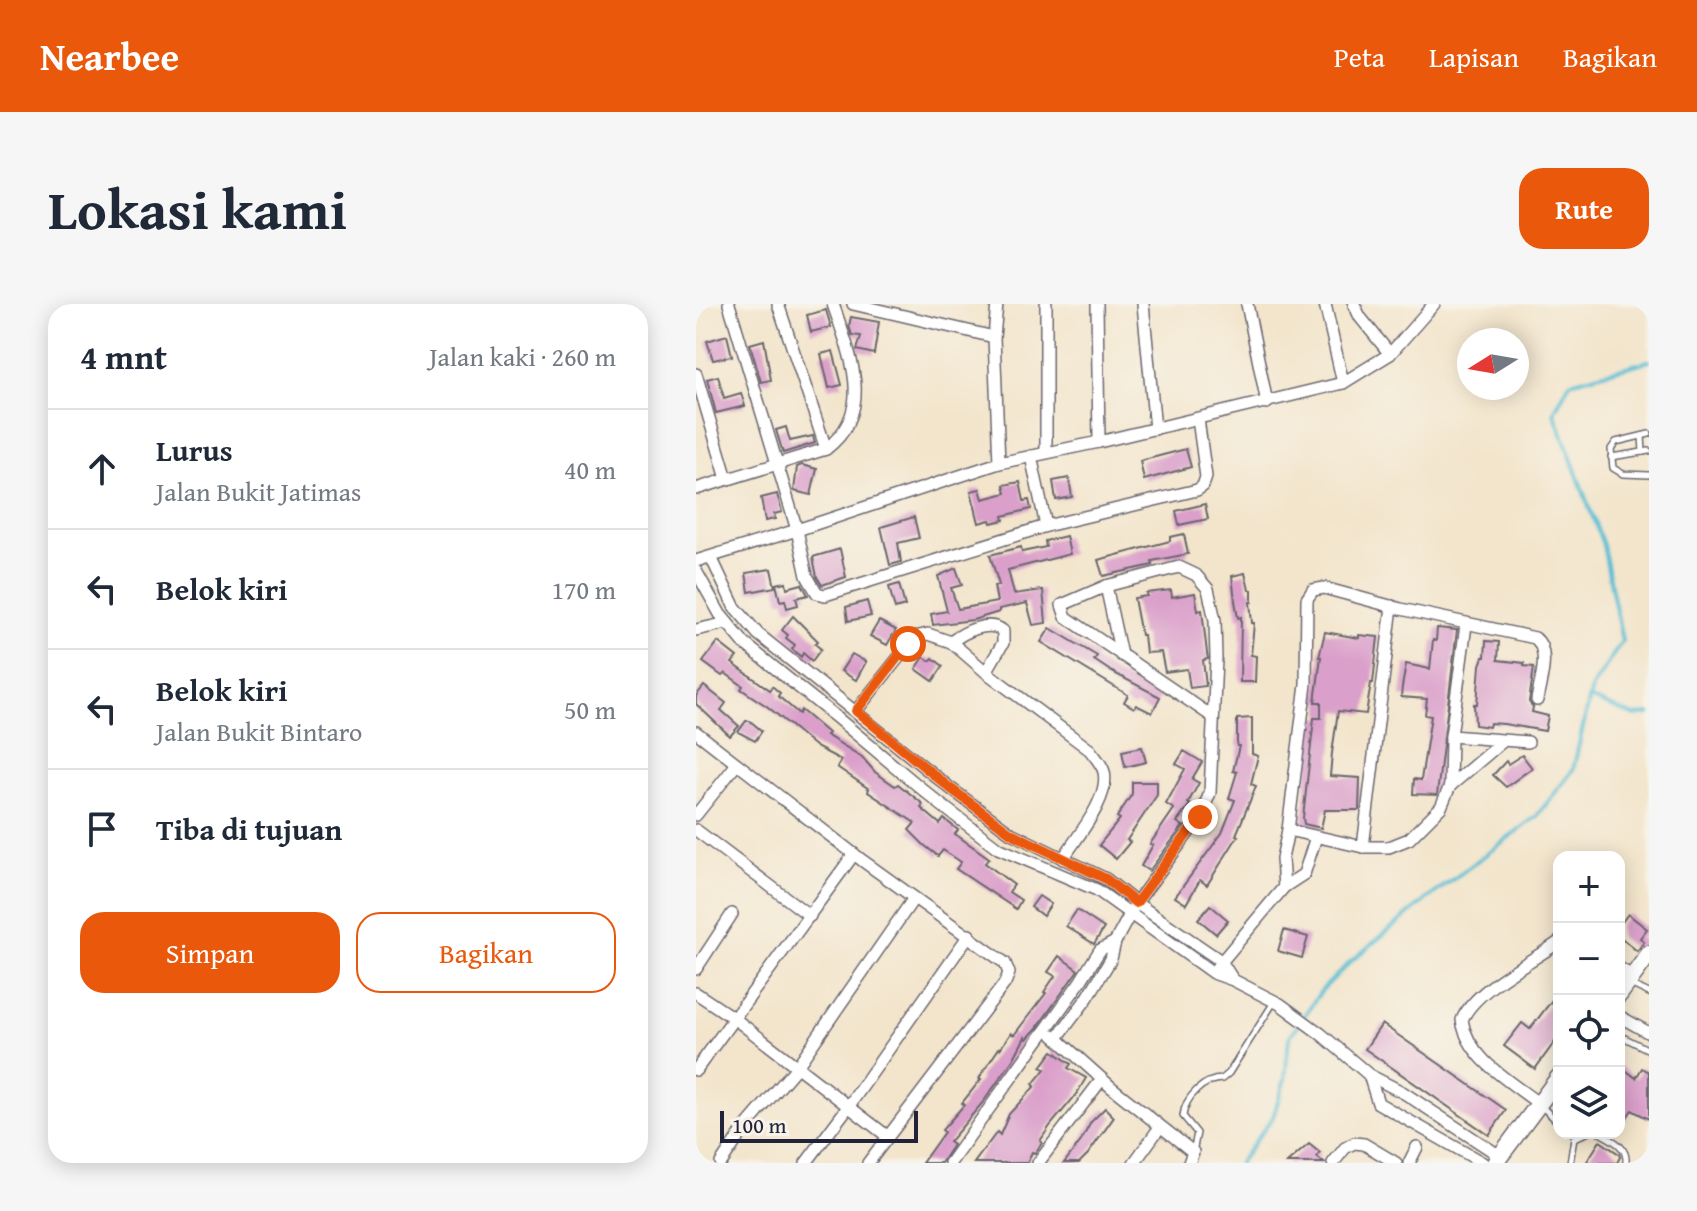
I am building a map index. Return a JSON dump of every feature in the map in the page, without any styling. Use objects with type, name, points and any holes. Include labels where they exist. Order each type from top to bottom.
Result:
[{"type":"main road","points":[[1625,979],[1649,954]]},
{"type":"main road","points":[[1497,1159],[1553,1085]]},
{"type":"street","points":[[729,304],[797,530],[807,576],[817,593],[825,595],[1046,526],[1197,490],[1203,486],[1206,477],[1198,419]]},
{"type":"street","points":[[778,304],[826,449]]},
{"type":"street","points":[[696,489],[826,449],[845,431],[857,381],[833,304]]},
{"type":"street","points":[[853,304],[994,337]]},
{"type":"street","points":[[997,304],[994,337],[999,463]]},
{"type":"street","points":[[1046,304],[1046,452]]},
{"type":"street","points":[[1097,304],[1099,442]]},
{"type":"street","points":[[1143,304],[1155,429]]},
{"type":"street","points":[[1247,304],[1267,403]]},
{"type":"street","points":[[1325,304],[1343,383]]},
{"type":"street","points":[[1354,304],[1360,317],[1390,354]]},
{"type":"street","points":[[700,561],[999,463],[1343,383],[1390,354],[1434,304]]},
{"type":"street","points":[[696,374],[727,479]]},
{"type":"street","points":[[1031,456],[1046,526]]},
{"type":"street","points":[[700,561],[727,623],[745,644],[998,848],[1097,890],[1213,973],[1277,1003],[1321,1034],[1369,1075],[1404,1093],[1497,1159]]},
{"type":"street","points":[[700,561],[758,634],[950,788],[1011,833],[1106,879],[1221,961],[1233,980]]},
{"type":"street","points":[[1057,1038],[1111,959],[1115,942],[1136,903],[1200,817],[1210,793],[1213,717],[1215,620],[1208,589],[1196,575],[1179,567],[1106,586],[1064,603],[1062,610],[1066,617],[1213,717]]},
{"type":"street","points":[[1106,586],[1121,655]]},
{"type":"street","points":[[1284,887],[1282,859],[1306,684],[1307,599],[1310,592],[1324,588],[1466,625],[1535,638],[1540,641],[1543,655],[1537,700]]},
{"type":"street","points":[[1363,847],[1392,606]]},
{"type":"street","points":[[696,630],[727,623]]},
{"type":"street","points":[[1288,830],[1363,847],[1389,847],[1409,839],[1441,807],[1450,786],[1451,736],[1466,625]]},
{"type":"street","points":[[951,642],[963,633],[989,626],[997,626],[1003,631],[1003,643],[986,672]]},
{"type":"street","points":[[856,711],[915,637],[928,634],[951,642],[1090,750],[1104,772],[1103,795],[1063,859]]},
{"type":"street","points":[[765,662],[777,648]]},
{"type":"street","points":[[696,732],[854,854],[1005,963],[1008,977],[868,1163]]},
{"type":"street","points":[[1451,736],[1528,742]]},
{"type":"street","points":[[1450,786],[1503,741]]},
{"type":"street","points":[[696,815],[736,765]]},
{"type":"street","points":[[940,804],[950,788]]},
{"type":"street","points":[[696,830],[810,916]]},
{"type":"street","points":[[1213,973],[1284,887],[1304,874],[1316,837]]},
{"type":"street","points":[[696,1070],[854,854]]},
{"type":"street","points":[[721,1163],[747,1125],[796,1068],[914,898]]},
{"type":"street","points":[[696,969],[732,914]]},
{"type":"street","points":[[806,1163],[969,935]]},
{"type":"street","points":[[950,1163],[1100,950],[1115,942]]},
{"type":"street","points":[[1539,1104],[1482,1059],[1470,1044],[1462,1020],[1467,1009],[1500,982],[1553,946]]},
{"type":"street","points":[[1083,976],[1094,986]]},
{"type":"street","points":[[696,993],[735,1019],[887,1136]]},
{"type":"street","points":[[1625,1019],[1649,1033]]},
{"type":"street","points":[[1046,1029],[1160,1127],[1191,1158]]},
{"type":"street","points":[[1369,1075],[1378,1103],[1483,1163]]},
{"type":"street","points":[[1038,1163],[1102,1079]]},
{"type":"street","points":[[1439,1138],[1448,1123]]},
{"type":"street","points":[[1134,1163],[1160,1127]]},
{"type":"street","points":[[1333,1163],[1345,1148],[1354,1143],[1364,1144],[1396,1163]]},
{"type":"street","points":[[1409,1163],[1417,1147]]},
{"type":"lane","points":[[1649,434],[1616,442],[1611,457],[1613,468],[1623,474],[1649,475]]},
{"type":"lane","points":[[1611,457],[1646,452],[1642,436]]},
{"type":"lane","points":[[1625,981],[1649,993]]},
{"type":"lane","points":[[1191,1158],[1197,1133],[1183,1116],[1184,1107],[1202,1084],[1212,1079],[1222,1079],[1229,1073],[1277,1003]]},
{"type":"lane","points":[[1625,1038],[1649,1050]]},
{"type":"lane","points":[[1539,1104],[1553,1117]]},
{"type":"lane","points":[[1570,1163],[1572,1139]]},
{"type":"lane","points":[[1610,1139],[1623,1147],[1626,1163]]},
{"type":"building","points":[[826,310],[831,327],[811,332],[807,315]]},
{"type":"building","points":[[851,317],[879,322],[874,354],[857,350],[861,336],[852,335],[849,326]]},
{"type":"building","points":[[727,335],[732,356],[713,360],[707,341]]},
{"type":"building","points":[[764,340],[771,380],[761,382],[750,344]]},
{"type":"building","points":[[833,351],[842,385],[829,388],[821,354]]},
{"type":"building","points":[[718,376],[724,398],[741,393],[745,406],[716,413],[707,379]]},
{"type":"building","points":[[786,427],[790,441],[813,436],[815,443],[783,453],[776,430]]},
{"type":"building","points":[[1186,449],[1191,467],[1144,480],[1140,461]]},
{"type":"building","points":[[802,465],[817,469],[811,495],[794,491],[797,467]]},
{"type":"building","points":[[1069,478],[1072,497],[1056,500],[1053,481]]},
{"type":"building","points":[[1020,482],[1024,501],[1029,500],[1031,509],[1003,516],[1004,520],[979,523],[971,491],[980,489],[983,499],[1006,493],[1004,485]]},
{"type":"building","points":[[777,494],[782,512],[774,514],[775,519],[765,521],[761,498]]},
{"type":"building","points":[[1205,504],[1208,519],[1179,525],[1176,511]]},
{"type":"building","points":[[914,517],[919,538],[898,543],[901,562],[890,565],[881,527]]},
{"type":"building","points":[[1184,534],[1188,554],[1103,576],[1098,560],[1170,541],[1170,537]]},
{"type":"building","points":[[1066,536],[1070,554],[1008,570],[1014,594],[1043,590],[1046,623],[1033,625],[1027,603],[999,609],[999,612],[973,620],[933,625],[931,614],[947,611],[938,576],[956,568],[962,585],[951,588],[958,609],[997,602],[994,586],[999,585],[990,555],[1021,547],[1022,552],[1046,547],[1045,541]]},
{"type":"building","points":[[840,549],[846,577],[822,585],[813,557]]},
{"type":"building","points":[[771,569],[775,587],[749,592],[746,573]]},
{"type":"building","points":[[1245,573],[1249,590],[1252,590],[1250,602],[1254,623],[1251,655],[1256,656],[1255,682],[1240,682],[1241,617],[1238,618],[1232,576]]},
{"type":"building","points":[[786,582],[787,588],[802,584],[808,595],[796,598],[798,605],[787,608],[785,600],[780,601],[776,584]]},
{"type":"building","points":[[899,584],[905,606],[895,609],[889,587]]},
{"type":"building","points":[[1171,590],[1172,597],[1195,593],[1198,611],[1202,610],[1208,659],[1203,660],[1206,686],[1190,688],[1187,669],[1165,672],[1161,652],[1146,653],[1134,598]]},
{"type":"building","points":[[867,601],[871,616],[848,621],[846,607]]},
{"type":"building","points":[[793,616],[818,641],[815,644],[821,649],[812,661],[792,649],[795,645],[782,630]]},
{"type":"building","points":[[879,621],[896,630],[887,645],[870,636]]},
{"type":"building","points":[[1050,628],[1097,656],[1094,660],[1112,672],[1160,697],[1152,713],[1124,702],[1128,695],[1041,642]]},
{"type":"building","points":[[1437,628],[1457,630],[1437,795],[1413,794],[1414,779],[1421,780],[1431,716],[1425,715],[1427,699],[1401,697],[1402,687],[1406,664],[1430,669]]},
{"type":"building","points":[[1325,632],[1359,638],[1359,635],[1378,637],[1366,714],[1338,711],[1332,753],[1330,776],[1360,778],[1359,810],[1325,810],[1321,828],[1304,824],[1303,818],[1314,718],[1321,718],[1321,702],[1315,702],[1319,657]]},
{"type":"building","points":[[1486,641],[1499,642],[1498,660],[1534,667],[1529,702],[1532,712],[1548,716],[1545,731],[1504,724],[1490,723],[1489,727],[1475,725],[1474,704],[1477,704],[1480,665],[1485,657]]},
{"type":"building","points":[[718,642],[737,657],[732,663],[770,690],[772,686],[780,693],[778,696],[799,714],[801,710],[828,733],[826,735],[862,757],[875,772],[895,786],[898,784],[923,804],[921,808],[940,824],[944,819],[958,830],[955,834],[989,858],[985,863],[1014,885],[1009,892],[1021,900],[1016,909],[956,869],[961,862],[943,850],[938,856],[924,845],[909,830],[915,823],[837,767],[841,760],[816,747],[741,689],[743,686],[703,662]]},
{"type":"building","points":[[852,654],[866,662],[856,680],[841,671]]},
{"type":"building","points":[[924,657],[930,661],[933,658],[943,666],[933,681],[916,669]]},
{"type":"building","points":[[704,686],[726,703],[721,710],[739,726],[730,736],[696,704],[696,696]]},
{"type":"building","points":[[1252,718],[1252,754],[1258,756],[1251,784],[1256,786],[1238,836],[1207,885],[1200,880],[1186,904],[1175,897],[1222,833],[1235,800],[1229,798],[1237,772],[1233,771],[1239,746],[1237,719]]},
{"type":"building","points":[[746,721],[762,731],[755,741],[738,732]]},
{"type":"building","points":[[1142,747],[1146,762],[1125,767],[1122,751]]},
{"type":"building","points":[[1184,751],[1202,762],[1192,779],[1199,783],[1190,804],[1177,822],[1183,826],[1149,871],[1141,866],[1153,845],[1150,844],[1174,809],[1166,804],[1185,769],[1176,764]]},
{"type":"building","points":[[1522,755],[1532,768],[1506,787],[1493,775],[1506,761],[1508,764]]},
{"type":"building","points":[[1132,782],[1157,782],[1157,795],[1127,840],[1130,842],[1116,859],[1099,845],[1120,819],[1117,817],[1132,794]]},
{"type":"building","points":[[1039,896],[1051,904],[1043,916],[1031,907]]},
{"type":"building","points":[[1210,905],[1228,920],[1216,934],[1198,919]]},
{"type":"building","points":[[1077,910],[1104,928],[1094,944],[1066,926]]},
{"type":"building","points":[[1628,914],[1647,929],[1640,938],[1644,942],[1637,951],[1625,941],[1625,918]]},
{"type":"building","points":[[1284,930],[1308,937],[1302,958],[1278,951]]},
{"type":"building","points":[[1059,956],[1078,970],[1037,1028],[1027,1039],[1025,1037],[984,1101],[949,1142],[953,1145],[941,1163],[922,1163],[944,1132],[942,1130],[964,1105],[962,1103],[999,1048],[1011,1033],[1014,1035],[1046,993],[1055,976],[1048,972]]},
{"type":"building","points":[[1553,999],[1553,1044],[1535,1069],[1504,1046],[1522,1023],[1530,1029]]},
{"type":"building","points":[[1382,1024],[1506,1110],[1489,1135],[1365,1049]]},
{"type":"building","points":[[1053,1051],[1071,1064],[1068,1068],[1086,1078],[1076,1095],[1050,1126],[1027,1163],[974,1163],[997,1132],[1000,1135],[1009,1114],[1035,1086],[1033,1084],[1045,1069],[1041,1067]]},
{"type":"building","points":[[1642,1068],[1649,1072],[1649,1119],[1632,1110],[1625,1120],[1625,1070],[1636,1078]]},
{"type":"building","points":[[1105,1108],[1114,1117],[1088,1154],[1079,1163],[1064,1163],[1091,1122]]},
{"type":"building","points":[[1600,1141],[1619,1154],[1617,1163],[1586,1163]]},
{"type":"building","points":[[1309,1144],[1320,1153],[1317,1157],[1324,1163],[1287,1163]]},
{"type":"waterway","points":[[1239,1163],[1273,1117],[1285,1079],[1289,1038],[1321,991],[1350,962],[1427,899],[1537,816],[1573,770],[1592,688],[1622,641],[1603,545],[1554,412],[1570,382],[1649,361]]},
{"type":"waterway","points":[[1589,698],[1635,716],[1649,714]]},
{"type":"route","points":[[908,644],[856,711],[1011,833],[1106,879],[1136,903],[1200,817]]}]
